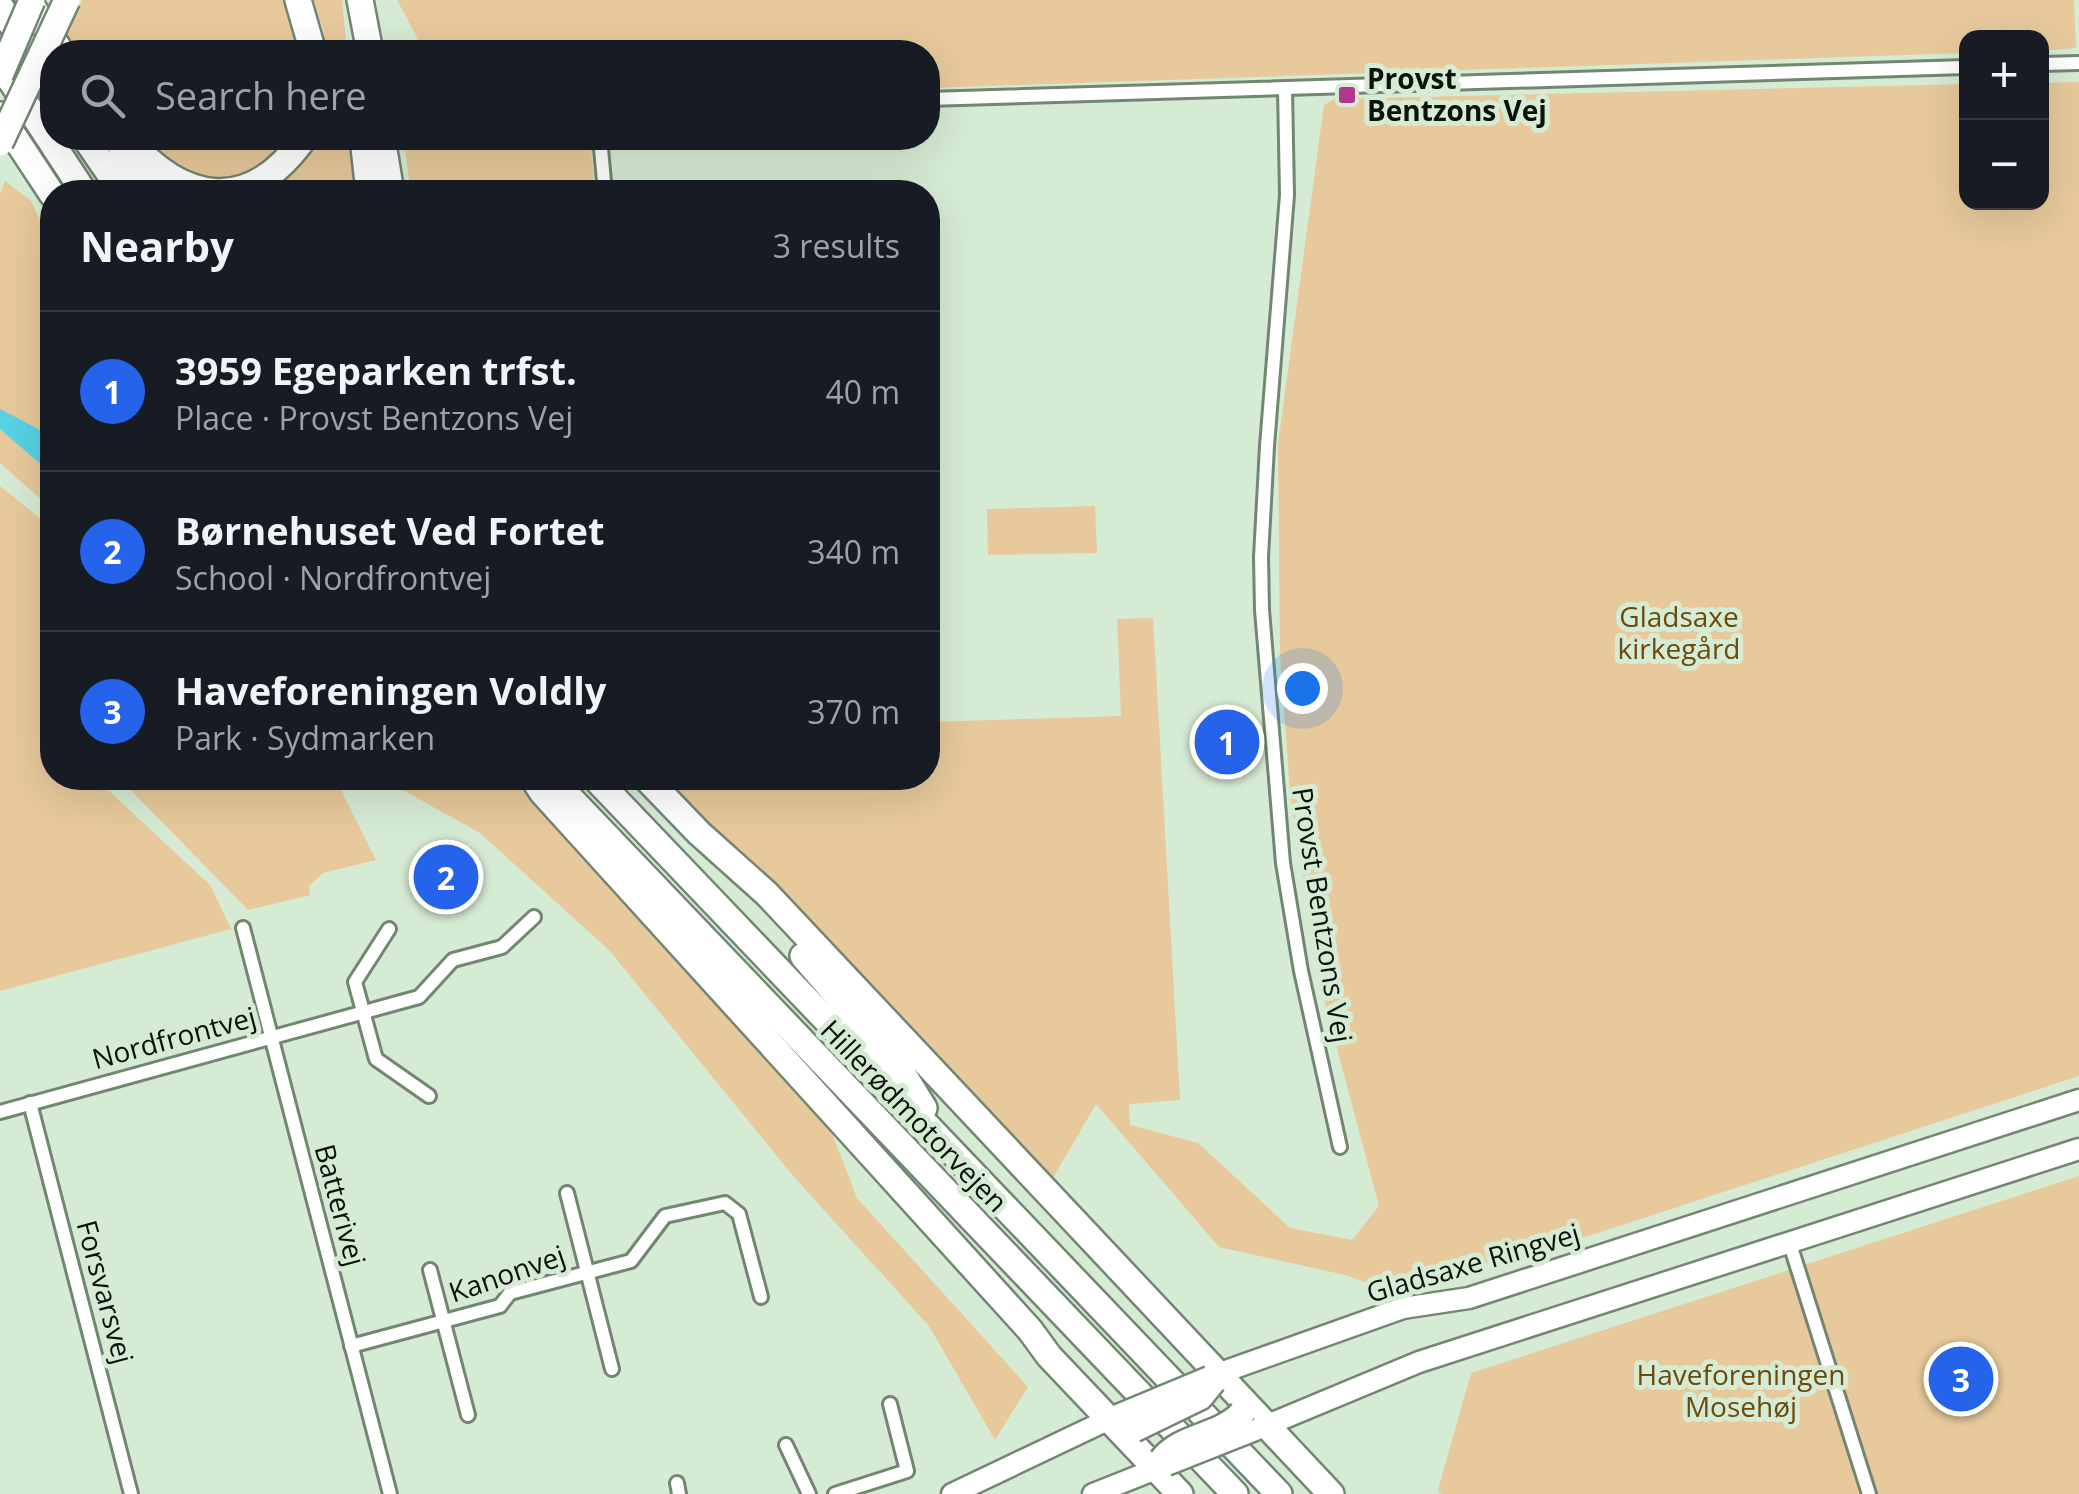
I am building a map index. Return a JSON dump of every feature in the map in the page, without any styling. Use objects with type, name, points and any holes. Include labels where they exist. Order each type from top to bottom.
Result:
[{"type":"highway","points":[[30,0],[54,40]]},
{"type":"highway","points":[[0,74],[30,0]]},
{"type":"highway","points":[[48,40],[66,0]]},
{"type":"highway","points":[[298,0],[310,40]]},
{"type":"highway","points":[[351,0],[354,40]]},
{"type":"highway","points":[[360,0],[368,40]]},
{"type":"highway","points":[[0,6],[40,70]]},
{"type":"highway","points":[[0,143],[40,56]]},
{"type":"highway","points":[[0,64],[40,125]]},
{"type":"highway","points":[[0,116],[42,180]]},
{"type":"highway","points":[[56,150],[76,180]]},
{"type":"highway","points":[[92,150],[114,180]]},
{"type":"highway","points":[[121,150],[142,180]]},
{"type":"highway","points":[[137,150],[174,180]]},
{"type":"highway","points":[[262,180],[295,150]]},
{"type":"highway","points":[[364,150],[367,180]]},
{"type":"highway","points":[[384,150],[390,180]]},
{"type":"highway","points":[[541,790],[1161,1465],[1180,1494]]},
{"type":"highway","name":"Hillerødmotorvejen","points":[[562,790],[1236,1494]]},
{"type":"highway","name":"Hillerødmotorvejen","points":[[606,790],[1279,1494]]},
{"type":"highway","points":[[658,790],[767,894],[1214,1377],[1331,1494]]},
{"type":"highway","points":[[699,832],[898,1066],[954,1155]]},
{"type":"highway","points":[[1122,1426],[1200,1397],[1214,1377]]},
{"type":"highway","points":[[1161,1465],[1169,1450],[1254,1418]]},
{"type":"main road","name":"Gladsaxe Ringvej","points":[[1214,1377],[1403,1308],[1469,1298],[2079,1100]]},
{"type":"main road","points":[[1254,1418],[1789,1240],[2079,1149]]},
{"type":"main road","points":[[952,1494],[1122,1426]]},
{"type":"main road","points":[[1093,1494],[1161,1465]]},
{"type":"street","points":[[2049,64],[2079,63]]},
{"type":"street","points":[[940,99],[1959,66]]},
{"type":"street","name":"Provst Bentzons Vej","points":[[1285,89],[1287,195],[1267,446],[1262,610],[1283,863],[1300,971],[1340,1147]]},
{"type":"street","points":[[601,150],[603,180]]},
{"type":"street","name":"Nordfrontvej","points":[[0,1112],[419,997],[453,960],[502,947],[534,917]]},
{"type":"street","name":"Batterivej","points":[[243,928],[390,1494]]},
{"type":"street","points":[[389,929],[356,982],[362,1012],[376,1059],[429,1096]]},
{"type":"street","name":"Forsvarsvej","points":[[30,1104],[131,1494]]},
{"type":"street","name":"Kanonvej","points":[[567,1193],[612,1369]]},
{"type":"street","name":"Kanonvej","points":[[351,1346],[500,1306],[510,1293],[630,1261],[665,1216],[725,1203],[738,1214],[761,1297]]},
{"type":"street","points":[[1789,1240],[1869,1494]]},
{"type":"street","name":"Kanonvej","points":[[430,1270],[468,1415]]},
{"type":"street","points":[[835,1494],[907,1471],[890,1404]]},
{"type":"street","points":[[786,1445],[809,1494]]},
{"type":"green space","points":[[82,0],[288,0],[302,40],[70,40],[66,35]]},
{"type":"green space","points":[[313,0],[342,0],[346,40],[324,40]]},
{"type":"green space","points":[[397,0],[2074,0],[2076,48],[2049,50],[2049,30],[1959,30],[1959,53],[940,88],[940,40],[419,40]]},
{"type":"green space","name":"Gladsaxe kirkegård","points":[[2079,82],[2079,1076],[1561,1245],[1420,1280],[1376,1286],[1345,1275],[1219,1247],[1096,1104],[1053,1178],[671,790],[940,790],[940,722],[1121,716],[1117,619],[1153,618],[1180,1100],[1129,1104],[1130,1125],[1198,1143],[1290,1228],[1352,1240],[1379,1206],[1323,996],[1291,804],[1280,656],[1278,444],[1324,105],[1334,99],[1959,84],[1959,210],[2049,210],[2049,83]]},
{"type":"green space","points":[[154,150],[287,150],[272,164],[228,179],[185,174]]},
{"type":"green space","points":[[309,150],[357,150],[360,180],[281,180]]},
{"type":"green space","points":[[405,150],[591,150],[594,180],[409,180]]},
{"type":"green space","points":[[5,181],[31,201],[40,221],[40,498],[0,463],[0,194]]},
{"type":"green space","points":[[0,486],[40,518],[40,790],[108,790],[211,886],[231,929],[0,991]]},
{"type":"green space","points":[[1095,506],[1097,553],[988,555],[987,509]]},
{"type":"green space","points":[[131,790],[341,790],[376,860],[323,873],[309,886],[310,895],[248,910]]},
{"type":"green space","points":[[403,790],[525,790],[826,1118],[857,1198],[1028,1387],[995,1440],[929,1326],[794,1177],[609,950],[480,833]]},
{"type":"green space","name":"Haveforeningen Mosehøj","points":[[2079,1176],[2079,1494],[1441,1494],[1438,1490],[1471,1373]]},
{"type":"water","points":[[0,409],[40,430],[40,464],[0,429]]},
{"type":"place","name":"Provst Bentzons Vej","points":[[1347,95]]},
{"type":"place","name":"3959 Egeparken trfst.","points":[[1227,742]]},
{"type":"place","name":"Børnehuset Ved Fortet","points":[[446,877]]},
{"type":"place","name":"Haveforeningen Voldly","points":[[1961,1379]]}]
